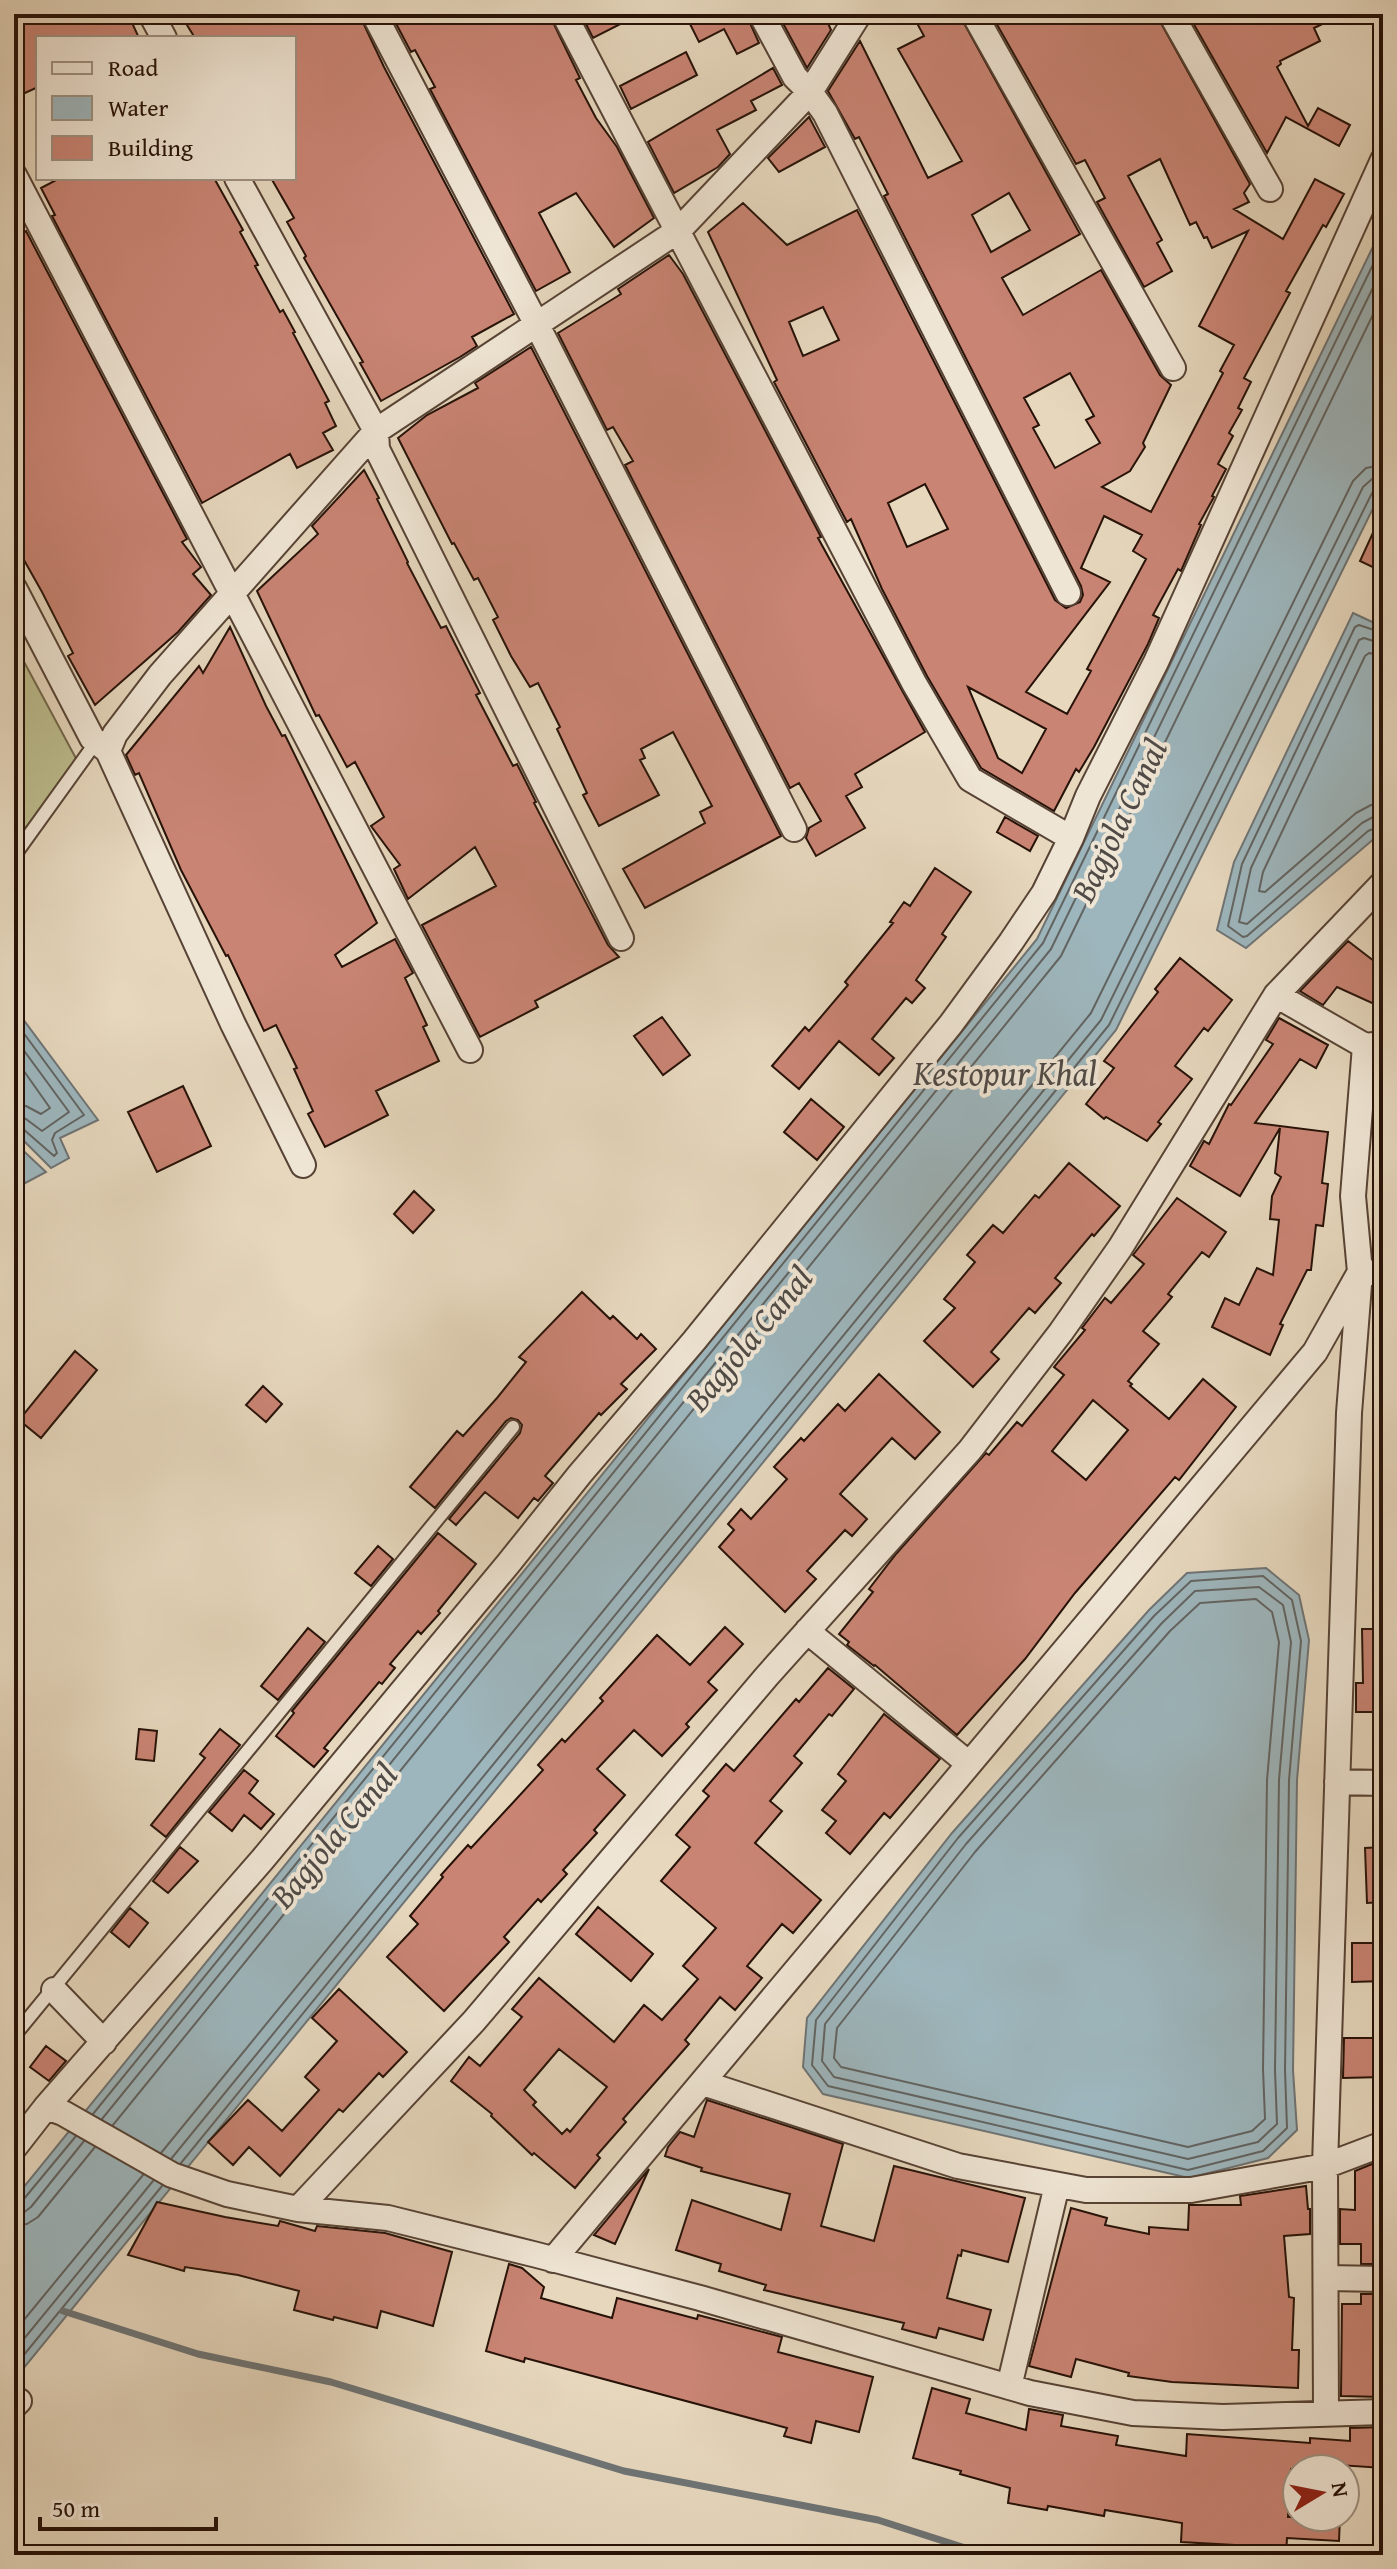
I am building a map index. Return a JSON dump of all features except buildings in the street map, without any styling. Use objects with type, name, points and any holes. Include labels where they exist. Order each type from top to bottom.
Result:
[{"type":"street","points":[[151,14],[163,36]]},
{"type":"street","points":[[374,14],[537,325],[794,829]]},
{"type":"street","points":[[564,14],[914,683],[970,779],[1071,838]]},
{"type":"street","points":[[761,14],[795,77],[825,113],[1068,593]]},
{"type":"street","points":[[102,746],[115,734],[160,675],[376,431],[679,230],[810,92],[859,14]]},
{"type":"street","points":[[974,14],[1173,368]]},
{"type":"street","points":[[1171,14],[1270,189]]},
{"type":"street","points":[[14,2148],[54,2110],[104,2042],[262,1860],[580,1474],[694,1341],[951,1024],[1044,893],[1088,796],[1156,662],[1383,160]]},
{"type":"street","points":[[14,175],[231,597],[470,1050]]},
{"type":"street","points":[[238,180],[376,431],[377,449],[621,938]]},
{"type":"street","points":[[14,588],[102,746],[303,1165]]},
{"type":"street","points":[[298,2209],[474,2021],[807,1631],[970,1450],[1061,1332],[1120,1248],[1276,995],[1383,883]]},
{"type":"street","points":[[1276,995],[1374,1045],[1353,1196],[1372,1272],[1349,1413],[1325,2166],[1326,2412]]},
{"type":"street","points":[[553,2260],[1315,1352],[1372,1272]]},
{"type":"street","points":[[807,1631],[969,1764]]},
{"type":"street","points":[[1337,1782],[1383,1783]]},
{"type":"street","points":[[54,1990],[104,2042]]},
{"type":"street","points":[[703,2083],[958,2166],[1086,2190],[1191,2190],[1325,2166],[1383,2144]]},
{"type":"street","points":[[54,2110],[172,2175],[227,2194],[298,2209],[388,2218],[700,2298],[1009,2387],[1133,2413],[1223,2417],[1383,2412]]},
{"type":"street","points":[[1009,2387],[1057,2185]]},
{"type":"street","points":[[1327,2278],[1383,2279]]},
{"type":"lane","points":[[14,856],[102,746]]},
{"type":"lane","points":[[14,2036],[513,1427]]},
{"type":"green space","points":[[22,658],[79,764],[14,842],[14,661]]},
{"type":"green space","points":[[1383,1065],[1383,1258],[1373,1258]]},
{"type":"water","name":"Kestopur Khal","points":[[1383,226],[1383,488],[1116,1030],[14,2380],[14,2199],[1037,939]]},
{"type":"water","points":[[1353,613],[1383,627],[1383,831],[1246,948],[1217,930],[1234,862]]},
{"type":"water","points":[[14,1007],[98,1120],[60,1138],[69,1158],[51,1168],[14,1131]]},
{"type":"water","points":[[14,1142],[46,1172],[14,1189]]},
{"type":"water","points":[[1266,1568],[1299,1595],[1309,1640],[1297,1780],[1293,2070],[1297,2130],[1268,2158],[1189,2178],[823,2094],[803,2067],[807,2018],[952,1833],[1149,1610],[1187,1573]]},
{"type":"waterway","points":[[63,2311],[198,2354],[331,2382],[624,2471],[878,2520],[987,2555]]},
{"type":"water label","name":"Bagjola Canal","points":[[1118,820]]},
{"type":"water label","name":"Bagjola Canal","points":[[748,1338]]},
{"type":"water label","name":"Bagjola Canal","points":[[333,1835]]}]
